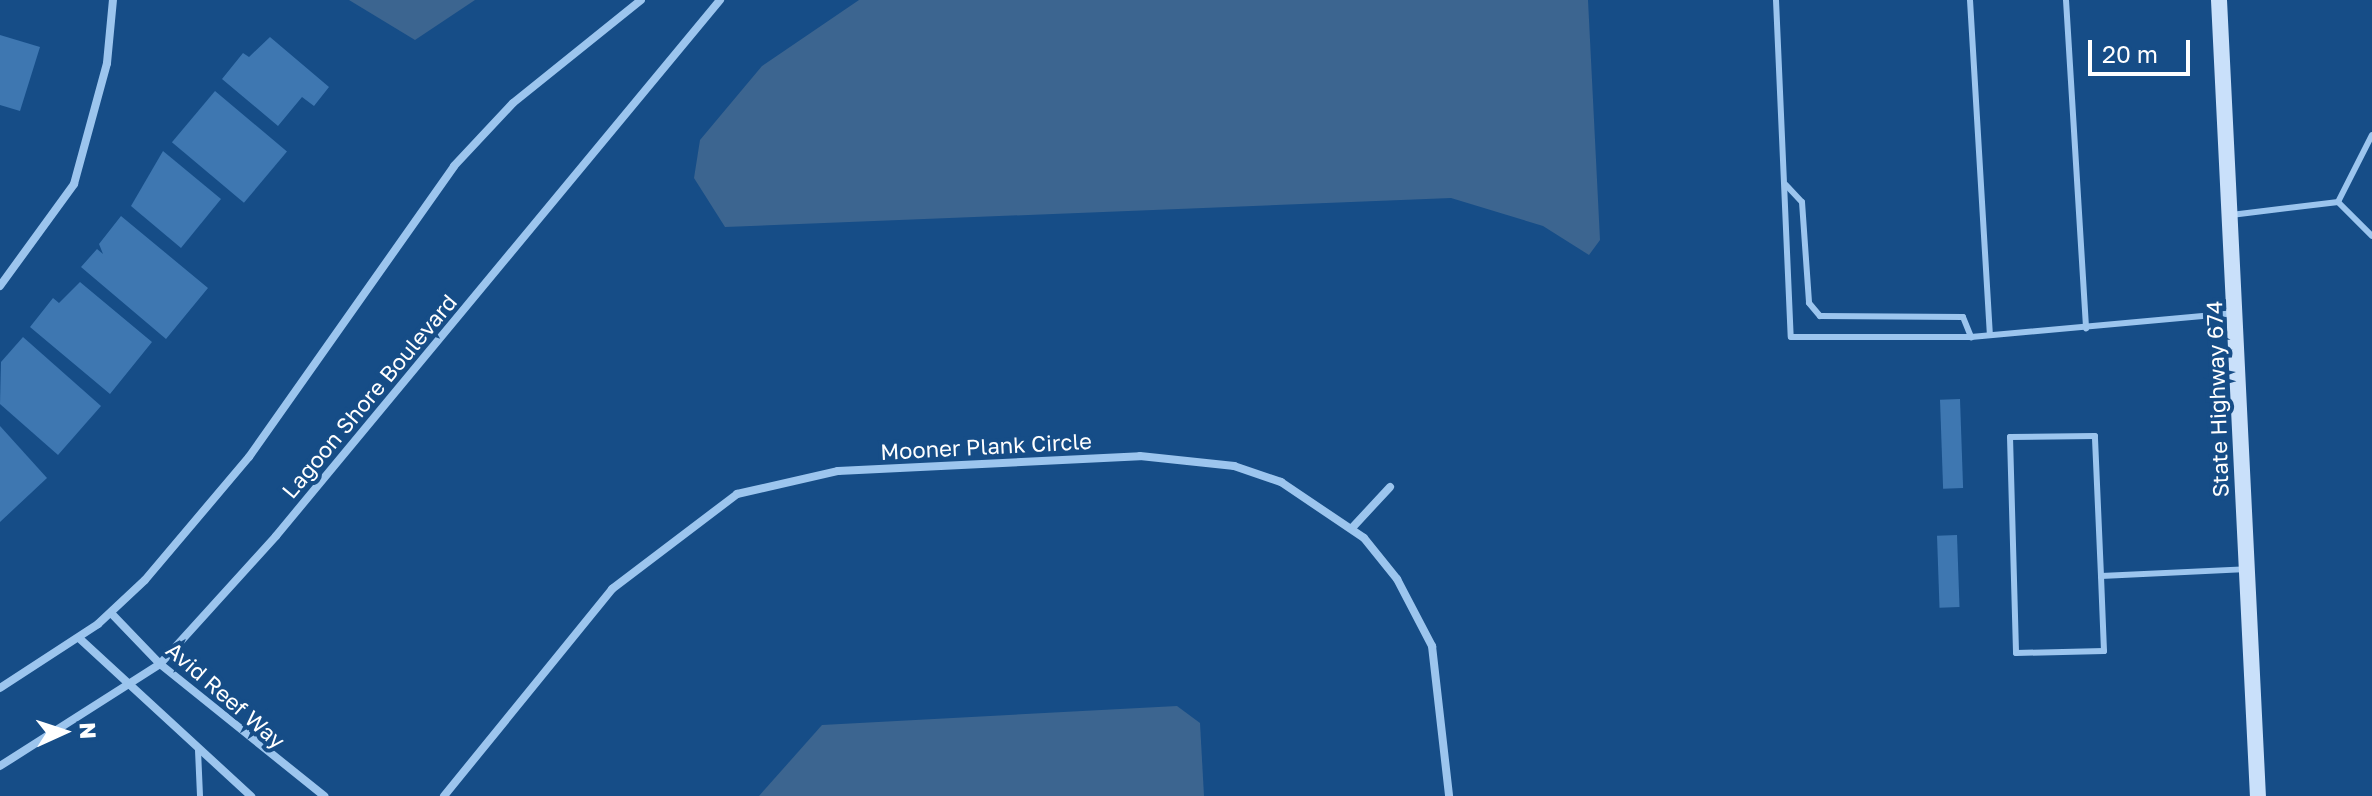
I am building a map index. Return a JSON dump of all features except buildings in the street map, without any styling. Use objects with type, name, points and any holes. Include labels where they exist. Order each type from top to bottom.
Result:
[{"type":"main road","name":"State Highway 674","points":[[2219,0],[2258,796]]},
{"type":"street","points":[[0,286],[74,184],[104,77],[113,0]]},
{"type":"street","points":[[0,688],[79,638],[111,613],[249,457],[484,131],[641,0]]},
{"type":"street","name":"Lagoon Shore Boulevard","points":[[0,766],[130,687],[160,664],[276,536],[720,0]]},
{"type":"street","name":"Mooner Plank Circle","points":[[444,796],[612,589],[692,521],[763,484],[838,471],[1189,459],[1281,482],[1352,528],[1397,579],[1432,646],[1449,796]]},
{"type":"street","points":[[1352,528],[1390,487]]},
{"type":"street","name":"Avid Reef Way","points":[[111,613],[160,664],[324,796]]},
{"type":"street","points":[[79,638],[251,796]]},
{"type":"lane","points":[[1776,0],[1791,337],[1971,337],[2235,312]]},
{"type":"lane","points":[[1970,0],[1990,334]]},
{"type":"lane","points":[[2066,0],[2086,328]]},
{"type":"lane","points":[[2338,202],[2372,135]]},
{"type":"lane","points":[[1786,185],[1802,202],[1809,303],[1820,316],[1963,317],[1971,337]]},
{"type":"lane","points":[[2231,215],[2338,202]]},
{"type":"lane","points":[[2338,202],[2372,236]]},
{"type":"lane","points":[[2095,436],[2101,576],[2104,651],[2016,653],[2010,437],[2095,436]]},
{"type":"lane","points":[[2101,576],[2247,569]]},
{"type":"lane","points":[[198,750],[200,796]]},
{"type":"water","points":[[349,0],[475,0],[415,40]]},
{"type":"water","points":[[859,0],[1588,0],[1600,240],[1589,255],[1543,226],[1451,198],[725,227],[694,178],[700,140],[762,66]]},
{"type":"water","points":[[1177,706],[1200,723],[1204,796],[759,796],[822,725]]}]
